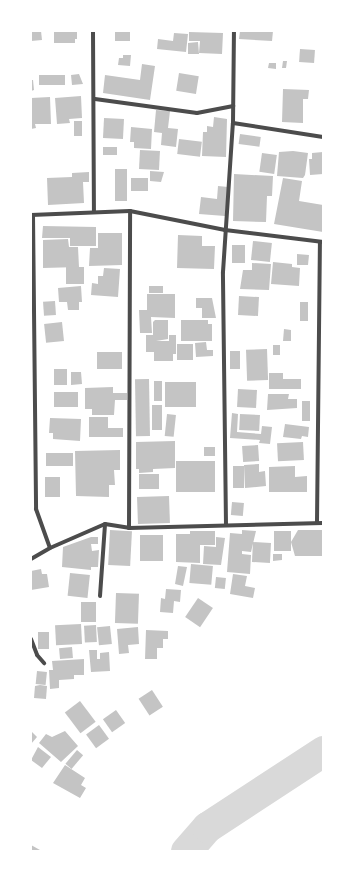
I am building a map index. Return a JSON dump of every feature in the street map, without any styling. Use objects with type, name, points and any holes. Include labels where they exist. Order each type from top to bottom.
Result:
[{"type":"street","points":[[93,31],[95,99],[94,212]]},
{"type":"street","points":[[226,524],[223,337],[225,230],[229,214],[234,122],[234,31]]},
{"type":"street","points":[[95,99],[197,113],[233,106]]},
{"type":"street","points":[[234,122],[323,137]]},
{"type":"street","points":[[129,528],[130,211]]},
{"type":"street","points":[[50,548],[36,509],[32,215],[130,211],[225,230],[321,242],[317,522]]},
{"type":"street","points":[[31,509],[36,509]]},
{"type":"street","points":[[31,559],[50,548],[105,524],[129,528],[226,524],[323,523]]},
{"type":"street","points":[[100,596],[105,524]]},
{"type":"street","points":[[31,639],[37,655],[44,663]]},
{"type":"building","points":[[31,31],[41,31],[42,40],[31,41]]},
{"type":"building","points":[[54,31],[77,31],[77,39],[75,39],[75,43],[54,43]]},
{"type":"building","points":[[115,31],[130,31],[130,41],[115,41]]},
{"type":"building","points":[[240,31],[273,31],[272,41],[239,39]]},
{"type":"building","points":[[189,32],[223,33],[222,54],[199,53],[200,41],[189,41]]},
{"type":"building","points":[[174,33],[188,34],[186,52],[157,49],[158,39],[173,41]]},
{"type":"building","points":[[198,42],[199,54],[188,54],[188,43]]},
{"type":"building","points":[[300,49],[315,50],[314,63],[299,62]]},
{"type":"building","points":[[123,55],[131,55],[130,66],[118,65],[119,58],[123,58]]},
{"type":"building","points":[[283,61],[287,61],[286,68],[282,68]]},
{"type":"building","points":[[269,63],[276,63],[276,69],[268,68]]},
{"type":"building","points":[[142,64],[155,66],[150,100],[103,93],[105,75],[140,80]]},
{"type":"building","points":[[179,73],[199,76],[196,94],[176,91]]},
{"type":"building","points":[[79,74],[83,84],[72,85],[71,75]]},
{"type":"building","points":[[39,75],[65,75],[65,85],[39,85]]},
{"type":"building","points":[[31,80],[33,80],[34,90],[31,91]]},
{"type":"building","points":[[283,89],[309,90],[308,99],[303,99],[303,123],[282,122]]},
{"type":"building","points":[[81,96],[82,118],[69,119],[70,123],[57,124],[55,98]]},
{"type":"building","points":[[50,97],[51,124],[35,124],[36,128],[31,129],[31,98]]},
{"type":"building","points":[[156,110],[170,111],[168,128],[178,129],[176,147],[161,145],[162,133],[154,132]]},
{"type":"building","points":[[214,117],[227,119],[226,157],[202,156],[203,132],[207,132],[207,126],[213,127]]},
{"type":"building","points":[[104,118],[124,119],[123,139],[103,138]]},
{"type":"building","points":[[74,121],[82,121],[82,136],[74,136]]},
{"type":"building","points":[[131,127],[152,129],[151,149],[134,148],[134,142],[130,142]]},
{"type":"building","points":[[240,134],[261,137],[259,147],[239,144]]},
{"type":"building","points":[[179,139],[202,142],[200,157],[177,154]]},
{"type":"building","points":[[103,147],[117,147],[117,155],[103,155]]},
{"type":"building","points":[[140,150],[160,151],[159,170],[139,169]]},
{"type":"building","points":[[293,151],[308,153],[305,175],[303,178],[277,176],[279,152]]},
{"type":"building","points":[[323,152],[323,174],[310,175],[309,159],[312,159],[312,153]]},
{"type":"building","points":[[262,153],[277,155],[274,174],[259,172]]},
{"type":"building","points":[[115,169],[127,169],[127,201],[115,201]]},
{"type":"building","points":[[150,171],[164,172],[161,182],[150,181]]},
{"type":"building","points":[[89,172],[89,182],[83,182],[84,203],[48,205],[47,178],[72,177],[72,173]]},
{"type":"building","points":[[234,174],[273,176],[272,196],[267,196],[266,222],[233,221]]},
{"type":"building","points":[[131,178],[148,178],[148,191],[131,191]]},
{"type":"building","points":[[283,178],[302,181],[299,201],[323,205],[323,232],[274,224]]},
{"type":"building","points":[[218,186],[228,187],[225,216],[199,214],[201,197],[217,199]]},
{"type":"building","points":[[43,226],[96,227],[96,246],[70,246],[70,238],[42,238]]},
{"type":"building","points":[[98,233],[122,233],[122,265],[89,266],[90,248],[98,248]]},
{"type":"building","points":[[178,235],[202,236],[202,246],[215,246],[214,269],[177,268]]},
{"type":"building","points":[[68,239],[69,247],[78,247],[79,267],[43,268],[43,240]]},
{"type":"building","points":[[253,241],[272,243],[270,262],[251,260]]},
{"type":"building","points":[[232,245],[245,245],[245,263],[232,263]]},
{"type":"building","points":[[297,254],[309,255],[308,265],[297,265]]},
{"type":"building","points":[[273,262],[292,264],[292,267],[300,268],[299,286],[271,284]]},
{"type":"building","points":[[252,263],[271,264],[269,290],[240,289],[243,270],[252,270]]},
{"type":"building","points":[[66,267],[84,267],[84,284],[66,284]]},
{"type":"building","points":[[104,268],[120,269],[118,297],[91,295],[92,283],[98,284],[98,276],[103,276]]},
{"type":"building","points":[[81,286],[82,302],[79,302],[79,310],[68,310],[67,302],[59,302],[58,288]]},
{"type":"building","points":[[149,286],[163,286],[163,293],[149,293]]},
{"type":"building","points":[[147,294],[175,294],[175,318],[151,317],[152,333],[140,333],[139,310],[147,310]]},
{"type":"building","points":[[239,296],[259,297],[258,316],[238,315]]},
{"type":"building","points":[[196,298],[212,298],[216,318],[202,318],[202,308],[196,308]]},
{"type":"building","points":[[55,301],[56,315],[44,316],[43,302]]},
{"type":"building","points":[[300,302],[308,302],[308,321],[300,321]]},
{"type":"building","points":[[155,320],[168,320],[168,339],[156,341],[169,341],[169,335],[176,335],[176,354],[173,354],[173,361],[154,361],[154,352],[146,352],[146,335],[153,335],[153,322]]},
{"type":"building","points":[[181,320],[208,320],[208,324],[212,324],[212,341],[181,341]]},
{"type":"building","points":[[62,322],[64,341],[46,343],[44,324]]},
{"type":"building","points":[[284,329],[291,330],[291,341],[283,341]]},
{"type":"building","points":[[206,342],[207,350],[213,350],[213,356],[196,357],[195,343]]},
{"type":"building","points":[[177,344],[193,344],[193,360],[177,360]]},
{"type":"building","points":[[273,345],[280,345],[280,355],[273,355]]},
{"type":"building","points":[[267,349],[268,380],[247,381],[246,350]]},
{"type":"building","points":[[230,351],[240,351],[240,369],[230,369]]},
{"type":"building","points":[[97,352],[122,352],[122,369],[97,369]]},
{"type":"building","points":[[54,369],[67,369],[67,385],[54,385]]},
{"type":"building","points":[[71,372],[81,372],[82,384],[71,385]]},
{"type":"building","points":[[269,373],[283,373],[283,379],[301,379],[301,389],[269,389]]},
{"type":"building","points":[[135,379],[149,379],[150,436],[136,436]]},
{"type":"building","points":[[154,381],[162,381],[162,401],[154,401]]},
{"type":"building","points":[[165,382],[196,382],[196,407],[165,407]]},
{"type":"building","points":[[113,387],[113,393],[127,393],[127,400],[115,400],[114,415],[92,415],[92,409],[85,409],[85,388]]},
{"type":"building","points":[[238,389],[257,390],[256,408],[237,407]]},
{"type":"building","points":[[54,392],[78,392],[78,407],[54,407]]},
{"type":"building","points":[[268,394],[289,394],[288,399],[297,399],[297,408],[267,410]]},
{"type":"building","points":[[302,401],[310,401],[310,421],[302,421]]},
{"type":"building","points":[[152,405],[162,405],[162,430],[152,430]]},
{"type":"building","points":[[232,413],[238,414],[237,432],[261,434],[262,426],[272,427],[270,444],[259,443],[260,440],[230,438]]},
{"type":"building","points":[[167,414],[176,415],[174,437],[165,436]]},
{"type":"building","points":[[240,414],[260,415],[259,431],[239,430]]},
{"type":"building","points":[[89,417],[108,417],[108,428],[123,428],[123,437],[89,437]]},
{"type":"building","points":[[50,418],[81,419],[80,441],[53,439],[53,433],[49,433]]},
{"type":"building","points":[[285,424],[309,427],[308,437],[302,436],[301,439],[283,437]]},
{"type":"building","points":[[175,441],[175,468],[153,469],[153,472],[139,473],[139,469],[136,469],[136,442]]},
{"type":"building","points":[[303,442],[304,460],[278,461],[277,443]]},
{"type":"building","points":[[258,445],[259,461],[243,462],[242,446]]},
{"type":"building","points":[[204,447],[215,447],[215,456],[204,456]]},
{"type":"building","points":[[120,450],[120,470],[114,470],[115,485],[109,485],[109,497],[76,496],[75,451]]},
{"type":"building","points":[[46,453],[73,453],[73,466],[46,466]]},
{"type":"building","points":[[176,461],[215,461],[215,492],[176,492]]},
{"type":"building","points":[[259,464],[259,472],[265,471],[266,486],[245,488],[244,465]]},
{"type":"building","points":[[233,466],[244,466],[244,488],[233,488]]},
{"type":"building","points":[[295,466],[295,477],[307,476],[307,492],[269,492],[269,467]]},
{"type":"building","points":[[139,474],[159,474],[159,489],[139,489]]},
{"type":"building","points":[[45,477],[60,477],[60,497],[45,497]]},
{"type":"building","points":[[169,496],[170,523],[138,524],[137,497]]},
{"type":"building","points":[[232,502],[244,503],[243,516],[231,515]]},
{"type":"building","points":[[110,530],[132,531],[130,566],[108,565]]},
{"type":"building","points":[[242,530],[256,531],[251,552],[242,551],[242,554],[251,555],[250,574],[227,572],[230,533],[242,534]]},
{"type":"building","points":[[298,530],[323,530],[323,556],[295,556],[291,542]]},
{"type":"building","points":[[190,531],[215,531],[215,545],[200,545],[200,563],[176,562],[176,534],[190,534]]},
{"type":"building","points":[[274,531],[291,531],[291,551],[274,551]]},
{"type":"building","points":[[140,535],[163,535],[163,561],[140,561]]},
{"type":"building","points":[[91,537],[98,537],[98,544],[91,544],[92,551],[99,550],[98,567],[91,567],[91,570],[62,567],[63,547]]},
{"type":"building","points":[[216,537],[225,538],[221,565],[203,564],[204,546],[216,547]]},
{"type":"building","points":[[253,542],[271,543],[270,563],[252,562]]},
{"type":"building","points":[[273,554],[282,554],[282,560],[273,561]]},
{"type":"building","points":[[191,564],[213,566],[211,585],[189,583]]},
{"type":"building","points":[[178,566],[187,567],[183,586],[175,584]]},
{"type":"building","points":[[41,569],[42,574],[47,574],[49,587],[31,590],[31,571]]},
{"type":"building","points":[[70,573],[90,575],[87,598],[68,596]]},
{"type":"building","points":[[233,574],[247,576],[245,586],[255,588],[253,598],[230,594]]},
{"type":"building","points":[[216,577],[226,578],[225,589],[215,588]]},
{"type":"building","points":[[166,589],[181,590],[180,602],[174,601],[173,613],[160,612],[161,598],[165,599]]},
{"type":"building","points":[[116,593],[139,594],[138,624],[115,623]]},
{"type":"building","points":[[198,598],[213,608],[200,627],[185,617]]},
{"type":"building","points":[[81,602],[96,602],[96,622],[81,622]]},
{"type":"building","points":[[81,624],[82,644],[56,645],[55,625]]},
{"type":"building","points":[[96,625],[97,642],[85,643],[84,626]]},
{"type":"building","points":[[110,626],[112,644],[99,645],[97,627]]},
{"type":"building","points":[[138,627],[139,644],[128,645],[129,653],[119,654],[117,629]]},
{"type":"building","points":[[146,630],[168,631],[168,639],[163,639],[163,648],[157,648],[157,659],[145,659]]},
{"type":"building","points":[[38,632],[49,632],[49,649],[38,649]]},
{"type":"building","points":[[72,647],[73,658],[60,659],[59,648]]},
{"type":"building","points":[[89,650],[97,650],[97,659],[100,659],[100,653],[109,652],[110,671],[91,672]]},
{"type":"building","points":[[84,659],[84,675],[74,675],[74,679],[59,680],[59,688],[50,689],[49,670],[53,670],[52,661]]},
{"type":"building","points":[[37,671],[47,672],[46,685],[36,684]]},
{"type":"building","points":[[35,686],[47,686],[46,699],[34,698]]},
{"type":"building","points":[[152,690],[163,707],[149,715],[139,699]]},
{"type":"building","points":[[80,701],[96,722],[80,733],[65,712]]},
{"type":"building","points":[[116,710],[125,723],[112,732],[103,719]]},
{"type":"building","points":[[99,725],[109,739],[96,748],[86,734]]},
{"type":"building","points":[[31,731],[37,737],[31,744]]},
{"type":"building","points":[[65,731],[78,746],[61,762],[39,743],[46,734],[52,737]]},
{"type":"building","points":[[38,747],[51,757],[42,768],[31,760]]},
{"type":"building","points":[[77,750],[83,755],[72,769],[65,764]]},
{"type":"building","points":[[65,765],[85,778],[81,785],[86,788],[80,798],[53,783]]},
{"type":"building","points":[[31,845],[40,850],[31,851]]},
{"type":"waterway","points":[[186,851],[207,827],[323,751]]}]
